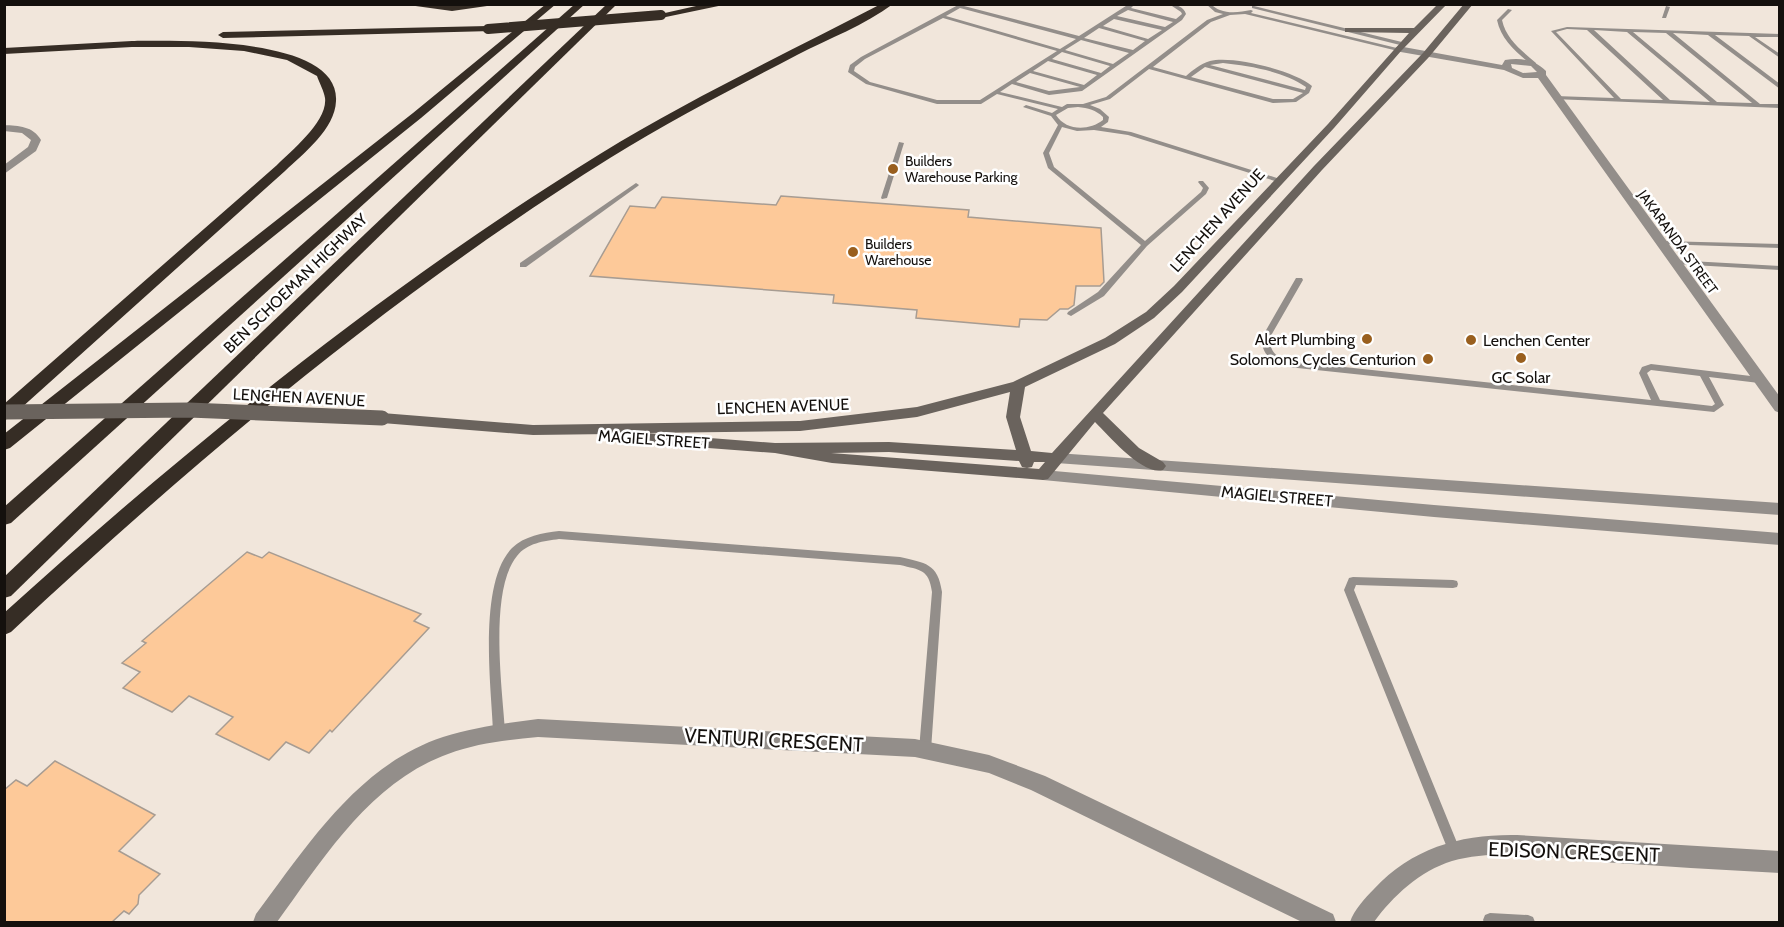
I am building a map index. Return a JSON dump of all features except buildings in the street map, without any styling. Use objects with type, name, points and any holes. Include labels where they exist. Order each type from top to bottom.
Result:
[{"type":"highway","points":[[405,4],[452,8],[497,4]]},
{"type":"highway","points":[[4,444],[140,333],[392,138],[552,4]]},
{"type":"highway","name":"BEN SCHOEMAN HIGHWAY","points":[[4,518],[581,4]]},
{"type":"highway","name":"BEN SCHOEMAN HIGHWAY","points":[[4,590],[613,4]]},
{"type":"highway","points":[[4,46],[215,35],[488,29],[661,15],[724,4]]},
{"type":"highway","points":[[4,626],[225,432],[346,334],[482,237],[608,154],[665,121],[890,4]]},
{"type":"highway","points":[[4,51],[159,44],[248,48],[291,56],[312,65],[326,78],[331,100],[315,132],[281,168],[4,413]]},
{"type":"main road","name":"LENCHEN AVENUE","points":[[4,413],[189,410],[382,418],[533,430],[800,426],[858,421],[917,412],[1017,385],[1110,342],[1150,315],[1178,290],[1278,180],[1331,126],[1401,46],[1443,4]]},
{"type":"main road","points":[[1017,385],[1013,417],[1024,456],[1038,475],[1056,458],[1318,168],[1429,52],[1469,4]]},
{"type":"main road","points":[[1348,30],[1418,30]]},
{"type":"main road","points":[[1095,413],[1134,452],[1158,466]]},
{"type":"main road","name":"MAGIEL STREET","points":[[533,430],[775,448],[889,447],[1056,458]]},
{"type":"main road","name":"MAGIEL STREET","points":[[775,448],[832,458],[1038,475]]},
{"type":"street","name":"JAKARANDA STREET","points":[[1401,46],[1510,64],[1534,64],[1543,70],[1541,75],[1554,96],[1779,408]]},
{"type":"street","name":"JAKARANDA STREET","points":[[1510,64],[1554,96]]},
{"type":"street","name":"JAKARANDA STREET","points":[[1524,75],[1541,75]]},
{"type":"street","points":[[4,128],[25,130],[36,140],[32,149],[4,171]]},
{"type":"street","name":"MAGIEL STREET","points":[[1056,458],[1779,509]]},
{"type":"street","name":"MAGIEL STREET","points":[[1038,475],[1779,539]]},
{"type":"street","name":"VENTURI CRESCENT","points":[[264,922],[354,804],[380,783],[429,752],[479,734],[499,730],[538,728],[860,744],[925,750],[989,764],[1038,783],[1325,922]]},
{"type":"street","name":"EDISON CRESCENT","points":[[1360,922],[1376,900],[1398,879],[1429,860],[1454,850],[1515,846],[1779,862]]},
{"type":"lane","points":[[1013,83],[1048,93],[1072,92],[1086,87],[1184,14],[1183,10],[1170,4]]},
{"type":"lane","points":[[1133,52],[1080,38],[963,6],[863,58],[852,66],[851,72],[868,83],[937,102],[969,104],[995,95],[1047,59],[1060,51],[1080,38],[1098,26],[1130,6],[1177,21]]},
{"type":"lane","points":[[1209,21],[1210,6],[1229,14]]},
{"type":"lane","points":[[1246,13],[1253,6],[1401,46]]},
{"type":"lane","points":[[1664,17],[1668,8]]},
{"type":"lane","name":"JAKARANDA STREET","points":[[1510,10],[1502,16],[1499,22],[1518,50],[1534,64]]},
{"type":"lane","points":[[995,95],[1060,108],[1083,106],[1108,98],[1209,21],[1229,14],[1246,13],[1401,46]]},
{"type":"lane","points":[[942,16],[1115,66]]},
{"type":"lane","points":[[1113,17],[1165,29]]},
{"type":"lane","points":[[1098,26],[1149,41]]},
{"type":"lane","points":[[1589,29],[1668,102]]},
{"type":"lane","points":[[1619,100],[1553,31],[1589,29],[1779,36]]},
{"type":"lane","points":[[1628,30],[1715,103]]},
{"type":"lane","points":[[1668,32],[1758,105]]},
{"type":"lane","points":[[1710,33],[1779,87]]},
{"type":"lane","points":[[1749,35],[1779,57]]},
{"type":"lane","points":[[1510,64],[1518,50]]},
{"type":"lane","points":[[1047,59],[1102,75]]},
{"type":"lane","points":[[1148,67],[1186,78],[1273,101],[1294,101],[1308,92],[1309,86],[1295,77],[1221,61],[1205,65],[1186,78]]},
{"type":"lane","points":[[1205,65],[1308,92]]},
{"type":"lane","points":[[1029,71],[1086,87]]},
{"type":"lane","points":[[995,95],[1053,115],[1060,124],[1081,129]]},
{"type":"lane","points":[[1554,96],[1779,106]]},
{"type":"lane","points":[[1094,128],[1103,124],[1108,98]]},
{"type":"lane","points":[[1083,106],[1105,115],[1129,133]]},
{"type":"lane","points":[[1053,115],[1060,108]]},
{"type":"lane","points":[[1060,124],[1046,153],[1050,168],[1145,245]]},
{"type":"lane","points":[[1053,140],[1081,129],[1094,128],[1129,133],[1278,180]]},
{"type":"lane","points":[[884,198],[901,142]]},
{"type":"lane","points":[[1071,314],[1101,294],[1145,245],[1203,193],[1206,188],[1200,182]]},
{"type":"lane","points":[[524,265],[636,185]]},
{"type":"lane","points":[[1661,243],[1779,246]]},
{"type":"lane","points":[[1675,262],[1779,268]]},
{"type":"lane","points":[[1299,280],[1265,339],[1268,354],[1278,362],[1703,410],[1718,408],[1718,400],[1703,373]]},
{"type":"lane","points":[[1657,404],[1645,380],[1645,369],[1661,368],[1759,380]]},
{"type":"lane","points":[[499,730],[494,646],[502,573],[507,562],[520,547],[542,537],[559,535],[868,558],[900,561],[928,568],[936,579],[937,592],[925,750]]},
{"type":"lane","points":[[1453,584],[1353,581],[1349,590],[1454,850]]},
{"type":"lane","points":[[1490,920],[1528,922]]},
{"type":"place","name":"Builders Warehouse Parking","points":[[893,169]]},
{"type":"place","name":"Builders Warehouse","points":[[853,252]]},
{"type":"place","name":"Alert Plumbing","points":[[1367,339]]},
{"type":"place","name":"Lenchen Center","points":[[1471,340]]},
{"type":"place","name":"GC Solar","points":[[1521,358]]},
{"type":"place","name":"Solomons Cycles Centurion","points":[[1428,359]]}]
